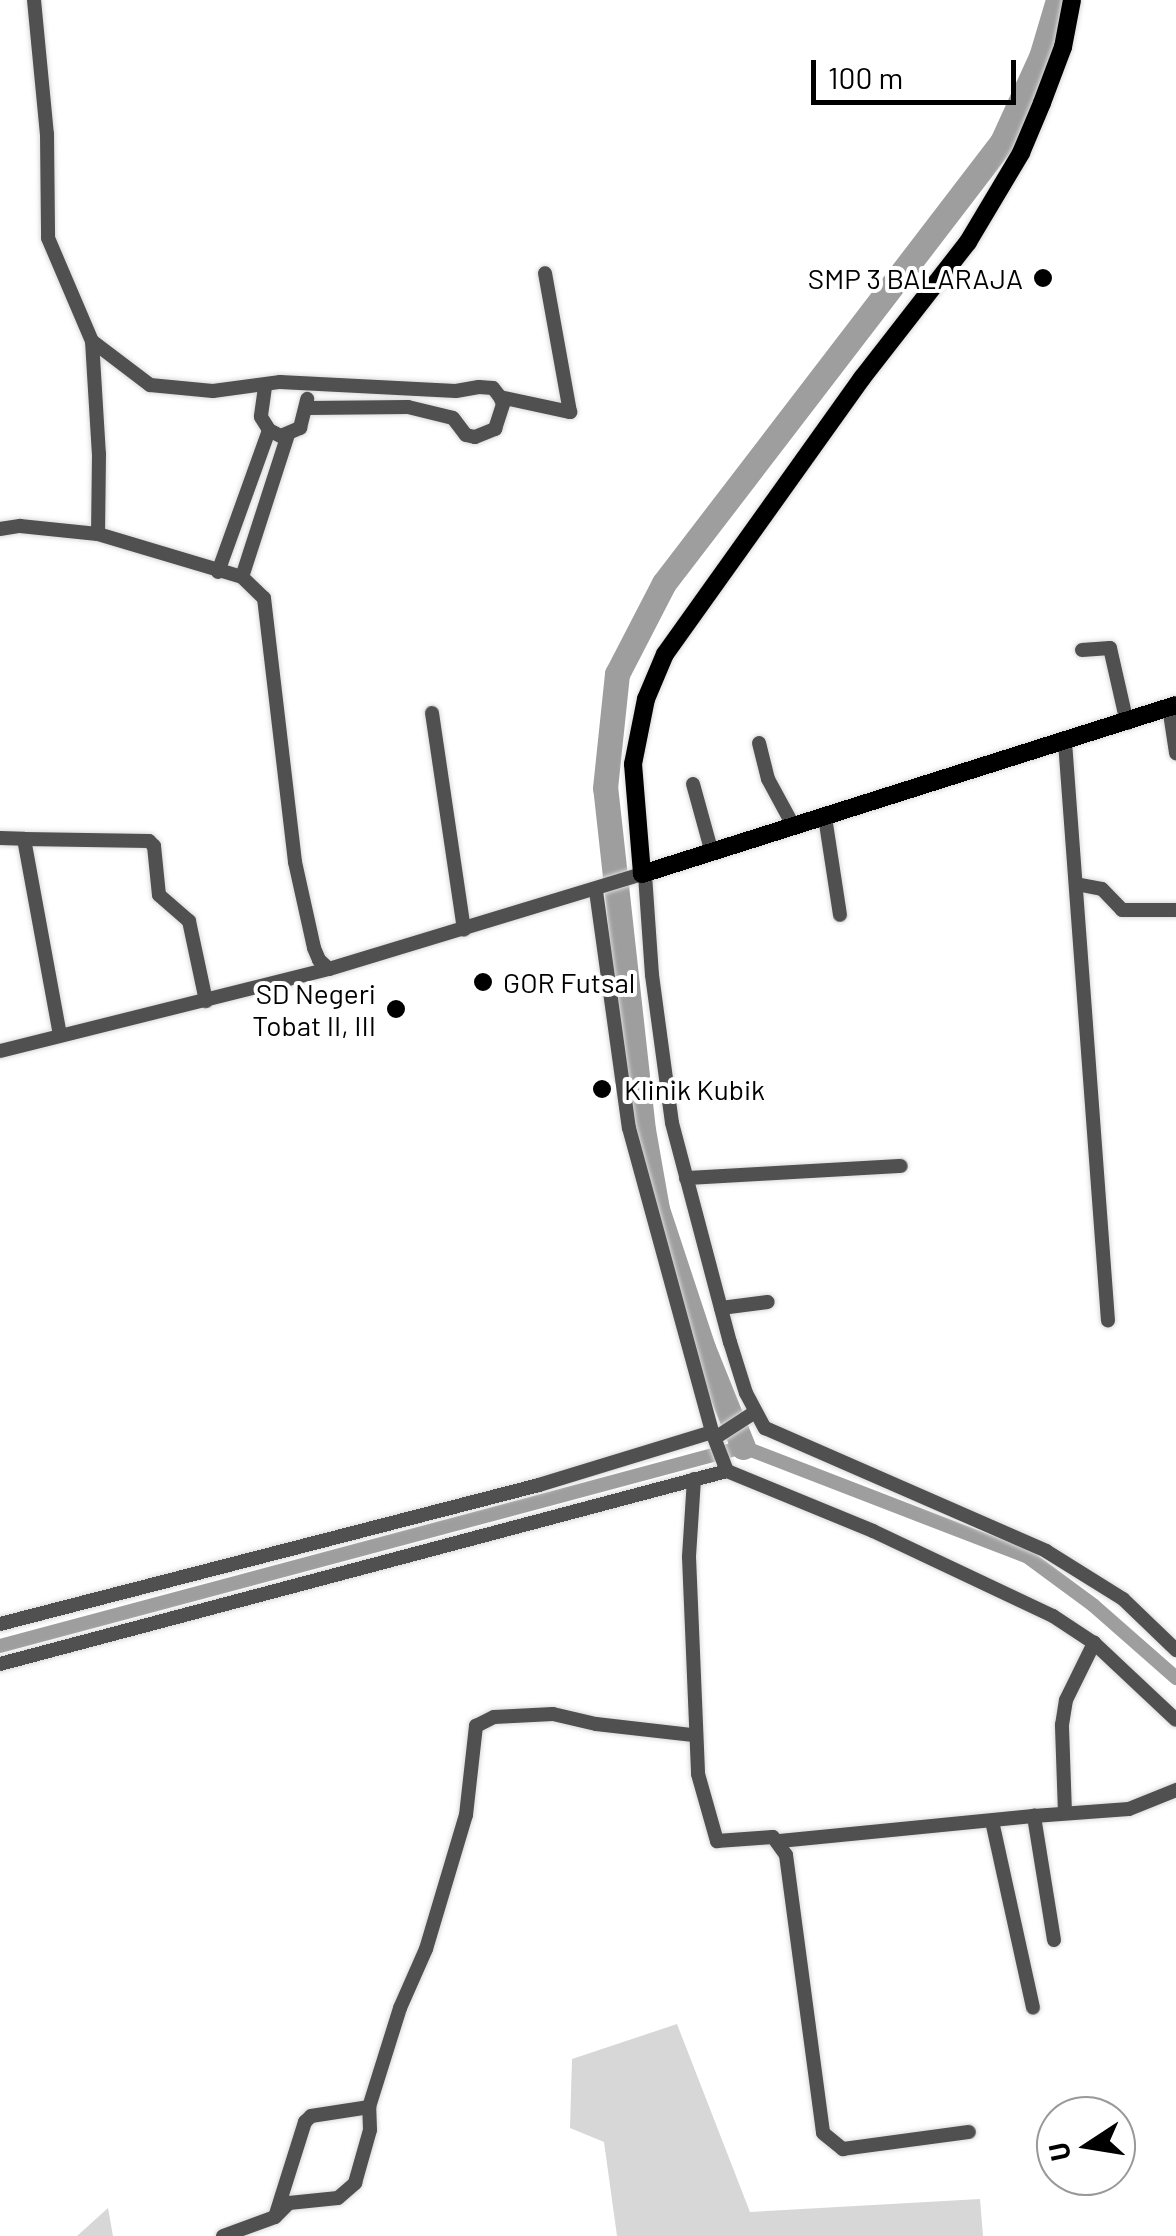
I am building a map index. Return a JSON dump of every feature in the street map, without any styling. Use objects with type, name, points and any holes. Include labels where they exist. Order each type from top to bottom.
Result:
[{"type":"main road","points":[[1072,0],[1064,47],[1042,103],[1020,152],[968,242],[862,378],[665,654],[646,699],[633,764],[641,876],[1172,706]]},
{"type":"street","points":[[34,0],[48,134],[48,238],[92,341],[100,454],[98,534]]},
{"type":"street","points":[[92,341],[150,385],[213,391],[280,382],[301,386],[350,382],[456,391],[492,388],[500,397],[570,412],[545,273]]},
{"type":"street","points":[[242,577],[288,435],[300,428],[308,408],[301,386]]},
{"type":"street","points":[[264,387],[260,417],[269,430],[288,435]]},
{"type":"street","points":[[454,418],[456,391]]},
{"type":"street","points":[[308,408],[408,408],[454,418],[466,434],[485,436],[500,418],[500,397]]},
{"type":"street","points":[[218,572],[269,430]]},
{"type":"street","points":[[0,530],[20,526],[98,534],[242,577],[264,598],[276,728],[295,862],[314,948],[319,960],[330,969]]},
{"type":"street","points":[[1082,650],[1110,648],[1126,723]]},
{"type":"street","points":[[1172,706],[1176,753]]},
{"type":"street","points":[[432,713],[464,930]]},
{"type":"street","points":[[1065,742],[1108,1320]]},
{"type":"street","points":[[758,743],[768,779],[794,827]]},
{"type":"street","points":[[693,784],[712,853]]},
{"type":"street","points":[[825,818],[840,915]]},
{"type":"street","points":[[0,838],[149,841],[154,846],[158,895],[189,921],[206,1001]]},
{"type":"street","points":[[24,840],[60,1035]]},
{"type":"street","points":[[0,1051],[330,969],[641,876],[672,1122],[750,1415],[784,1440],[1046,1551],[1122,1599],[1176,1650]]},
{"type":"street","points":[[1076,884],[1102,890],[1122,910],[1176,910]]},
{"type":"street","points":[[602,890],[630,1128],[724,1468]]},
{"type":"street","points":[[686,1178],[901,1166]]},
{"type":"street","points":[[720,1308],[768,1302]]},
{"type":"street","points":[[0,1624],[716,1437],[750,1415]]},
{"type":"street","points":[[0,1664],[724,1468],[1053,1616],[1094,1643],[1176,1720]]},
{"type":"street","points":[[694,1479],[689,1558],[695,1658],[693,1734],[717,1841],[759,1836],[780,1840],[1129,1809],[1176,1790]]},
{"type":"street","points":[[1065,1813],[1062,1724],[1066,1700],[1094,1643]]},
{"type":"street","points":[[223,2236],[276,2217],[289,2202],[329,2200],[350,2191],[370,2130],[369,2107],[400,2008],[426,1949],[466,1816],[476,1726],[494,1716],[553,1714],[596,1724],[693,1734]]},
{"type":"street","points":[[1034,1816],[1054,1940]]},
{"type":"street","points":[[992,1821],[1032,2008]]},
{"type":"street","points":[[780,1840],[794,1892],[823,2133],[842,2148],[969,2132]]},
{"type":"street","points":[[276,2217],[305,2122],[311,2116],[369,2107]]},
{"type":"shaded area","points":[[677,2024],[750,2212],[980,2199],[983,2236],[617,2236],[604,2142],[570,2128],[572,2059]]},
{"type":"shaded area","points":[[108,2208],[113,2236],[77,2236]]},
{"type":"waterway","points":[[743,1447],[703,1348],[657,1209],[643,1130],[605,788],[617,674],[664,583],[1002,142],[1041,57],[1058,0]]},
{"type":"waterway","points":[[0,1646],[743,1447],[1028,1557],[1093,1605],[1176,1678]]},
{"type":"place","name":"SMP 3 BALARAJA","points":[[1043,278]]},
{"type":"place","name":"GOR Futsal","points":[[483,982]]},
{"type":"place","name":"SD Negeri Tobat II, III","points":[[396,1009]]},
{"type":"place","name":"Klinik Kubik","points":[[602,1089]]}]
